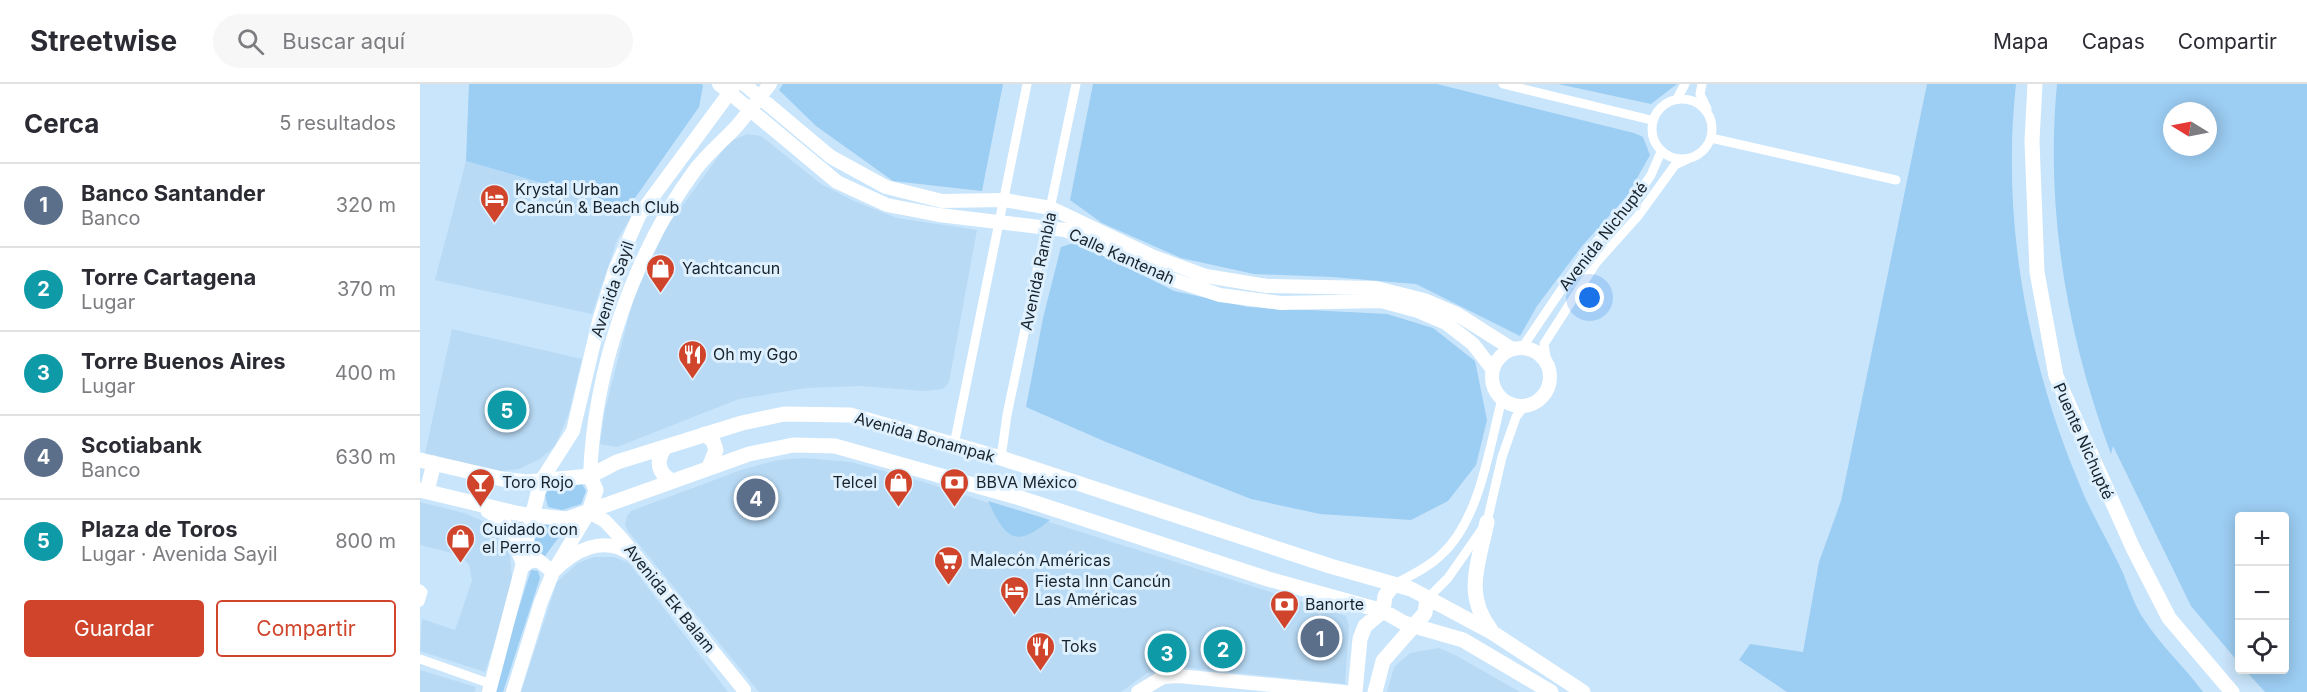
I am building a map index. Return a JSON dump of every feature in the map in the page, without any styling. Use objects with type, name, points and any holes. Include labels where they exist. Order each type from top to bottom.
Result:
[{"type":"main road","name":"Puente Nichupté","points":[[2035,84],[2032,141],[2037,272],[2056,376],[2123,527],[2169,618],[2232,692]]},
{"type":"main road","name":"Avenida Bonampak","points":[[590,476],[617,462],[705,434],[784,414],[850,415],[1001,458],[1330,566],[1394,584]]},
{"type":"main road","points":[[705,434],[713,441],[716,450],[710,467]]},
{"type":"main road","name":"Avenida Bonampak","points":[[532,517],[567,519],[749,454],[793,445],[835,446],[1020,498],[1268,579],[1383,611]]},
{"type":"main road","points":[[665,447],[659,457],[659,466],[663,475],[672,481]]},
{"type":"main road","points":[[523,565],[507,526],[499,516],[424,490],[427,461],[502,480],[541,481],[590,476],[596,490],[589,512]]},
{"type":"main road","points":[[468,504],[532,517],[541,481]]},
{"type":"main road","points":[[1487,522],[1473,594],[1480,617],[1493,633]]},
{"type":"main road","points":[[1321,593],[1332,589],[1336,583],[1336,574],[1330,566]]},
{"type":"main road","points":[[1355,692],[1360,639],[1365,626],[1383,611],[1385,596],[1394,584],[1411,589],[1493,633],[1583,692]]},
{"type":"main road","points":[[1375,692],[1383,661],[1400,638],[1425,613],[1427,599]]},
{"type":"main road","points":[[1383,611],[1415,625],[1463,640],[1551,692]]},
{"type":"street","name":"Calle Kantenah","points":[[744,84],[831,157],[886,187],[942,201],[1004,200],[1051,208],[1154,257],[1206,276],[1267,286],[1376,288],[1424,300],[1457,314],[1517,348]]},
{"type":"street","name":"Avenida Sayil","points":[[590,476],[592,439],[626,298],[656,230],[697,168],[751,109],[770,84]]},
{"type":"street","points":[[954,445],[1027,84]]},
{"type":"street","name":"Avenida Rambla","points":[[1001,458],[1007,415],[1076,84]]},
{"type":"street","points":[[1503,84],[1651,120]]},
{"type":"street","points":[[1685,84],[1678,97],[1663,105],[1651,120],[1652,135],[1661,152],[1670,158],[1688,159],[1706,148],[1711,138],[1710,117],[1700,94],[1702,84]]},
{"type":"street","name":"Calle Kantenah","points":[[728,87],[837,182],[887,205],[939,215],[1065,230],[1165,278],[1221,295],[1281,303],[1381,301],[1418,311],[1446,323],[1473,344],[1493,369]]},
{"type":"street","name":"Avenida Sayil","points":[[541,481],[573,432],[599,321],[615,270],[640,214],[728,87]]},
{"type":"street","points":[[1678,97],[1698,103],[1710,117]]},
{"type":"street","points":[[1711,138],[1896,180]]},
{"type":"street","name":"Avenida Nichupté","points":[[1517,348],[1584,256],[1637,196],[1651,176],[1661,152]]},
{"type":"street","name":"Avenida Nichupté","points":[[1547,364],[1544,344],[1596,263],[1638,216],[1675,165],[1688,159]]},
{"type":"street","points":[[939,215],[942,201]]},
{"type":"street","points":[[1102,249],[1110,236]]},
{"type":"street","points":[[1584,256],[1596,263]]},
{"type":"street","points":[[1517,348],[1532,350],[1547,364],[1549,382],[1545,392],[1537,400],[1525,405],[1515,405],[1502,399],[1492,381],[1493,369],[1497,360],[1517,348]]},
{"type":"street","points":[[586,375],[593,380],[606,377]]},
{"type":"street","points":[[1394,584],[1431,564],[1456,539],[1472,510],[1502,399]]},
{"type":"street","points":[[1427,599],[1448,578],[1487,522],[1502,457],[1516,417],[1525,405]]},
{"type":"street","points":[[1487,454],[1502,457]]},
{"type":"street","points":[[513,692],[541,602],[553,572],[589,512]]},
{"type":"street","name":"Avenida Ek Balam","points":[[589,512],[605,521],[639,560],[744,690]]},
{"type":"street","points":[[420,659],[490,688],[523,565],[532,517]]},
{"type":"street","points":[[553,572],[579,551],[600,545],[620,547],[639,560]]},
{"type":"street","points":[[523,565],[538,560],[553,572]]},
{"type":"street","points":[[420,589],[423,592],[420,602]]},
{"type":"street","points":[[1138,692],[1163,677],[1178,676],[1345,692]]},
{"type":"shaded area","points":[[469,84],[702,84],[703,86],[699,107],[628,208],[466,161]]},
{"type":"shaded area","points":[[783,84],[1003,84],[982,191],[893,181],[816,126],[779,90]]},
{"type":"shaded area","points":[[1093,84],[1437,84],[1634,133],[1643,137],[1650,155],[1627,196],[1582,246],[1537,306],[1520,336],[1416,284],[1332,277],[1254,274],[1181,258],[1102,223],[1070,200]]},
{"type":"shaded area","points":[[1558,84],[1677,84],[1651,104]]},
{"type":"shaded area","points":[[1927,84],[2016,84],[2012,135],[2012,186],[2016,237],[2022,288],[2045,387],[2084,494],[2118,562],[2137,607],[2157,637],[2203,692],[1787,692],[1739,660],[1750,644],[1803,652],[1819,562],[1841,501]]},
{"type":"shaded area","points":[[2057,84],[2307,84],[2307,692],[2265,692],[2249,674],[2289,674],[2289,512],[2235,512],[2235,658],[2191,606],[2113,446],[2111,454],[2082,364],[2071,318],[2057,225],[2054,178]]},
{"type":"shaded area","points":[[747,134],[761,136],[821,184],[854,201],[897,218],[977,230],[949,382],[943,389],[924,391],[861,386],[806,388],[739,399],[617,447],[600,444],[605,410],[633,300],[666,228],[729,142]]},
{"type":"shaded area","points":[[466,161],[635,211],[617,240],[592,314],[435,280]]},
{"type":"shaded area","points":[[1077,242],[1174,291],[1248,307],[1387,314],[1433,328],[1475,361],[1487,420],[1476,465],[1448,501],[1411,520],[1320,514],[1251,499],[1106,442],[1026,407],[1043,318],[1061,247]]},
{"type":"shaded area","points":[[452,329],[582,359],[568,416],[555,446],[540,459],[519,469],[492,472],[424,458]]},
{"type":"shaded area","points":[[804,458],[851,462],[920,481],[1346,616],[1349,626],[1345,684],[1180,667],[1147,673],[1121,692],[759,692],[625,525],[631,511],[744,469],[778,460]]},
{"type":"shaded area","points":[[582,484],[586,491],[581,504],[562,510],[548,507],[545,495],[551,486]]},
{"type":"shaded area","points":[[988,501],[1050,520],[1028,535],[1019,537],[1012,535],[1000,523]]},
{"type":"shaded area","points":[[420,502],[464,513],[490,524],[500,535],[510,556],[512,578],[510,598],[485,672],[420,651],[422,619],[455,630],[472,581],[469,565],[460,555],[420,545]]},
{"type":"shaded area","points":[[538,519],[570,522],[545,556],[530,553]]},
{"type":"shaded area","points":[[594,557],[614,557],[629,563],[728,692],[521,692],[557,582],[578,563]]},
{"type":"shaded area","points":[[531,570],[538,571],[540,578],[503,692],[492,692]]},
{"type":"shaded area","points":[[1439,648],[1520,692],[1387,692],[1394,667],[1410,653]]},
{"type":"shaded area","points":[[420,670],[476,687],[474,692],[420,692]]},
{"type":"place","name":"Krystal Urban Cancún & Beach Club","points":[[494,224]]},
{"type":"place","name":"Yachtcancun","points":[[661,294]]},
{"type":"place","name":"Oh my Ggo","points":[[692,380]]},
{"type":"place","name":"Plaza de Toros","points":[[507,410]]},
{"type":"place","name":"Scotiabank","points":[[756,498]]},
{"type":"place","name":"Toro Rojo","points":[[481,508]]},
{"type":"place","name":"Telcel","points":[[898,508]]},
{"type":"place","name":"BBVA México","points":[[955,508]]},
{"type":"place","name":"Cuidado con el Perro","points":[[461,564]]},
{"type":"place","name":"Malecón Américas","points":[[949,586]]},
{"type":"place","name":"Fiesta Inn Cancún Las Américas","points":[[1014,616]]},
{"type":"place","name":"Banorte","points":[[1284,630]]},
{"type":"place","name":"Banco Santander","points":[[1320,638]]},
{"type":"place","name":"Torre Cartagena","points":[[1223,649]]},
{"type":"place","name":"Torre Buenos Aires","points":[[1167,653]]},
{"type":"place","name":"Toks","points":[[1040,672]]}]
